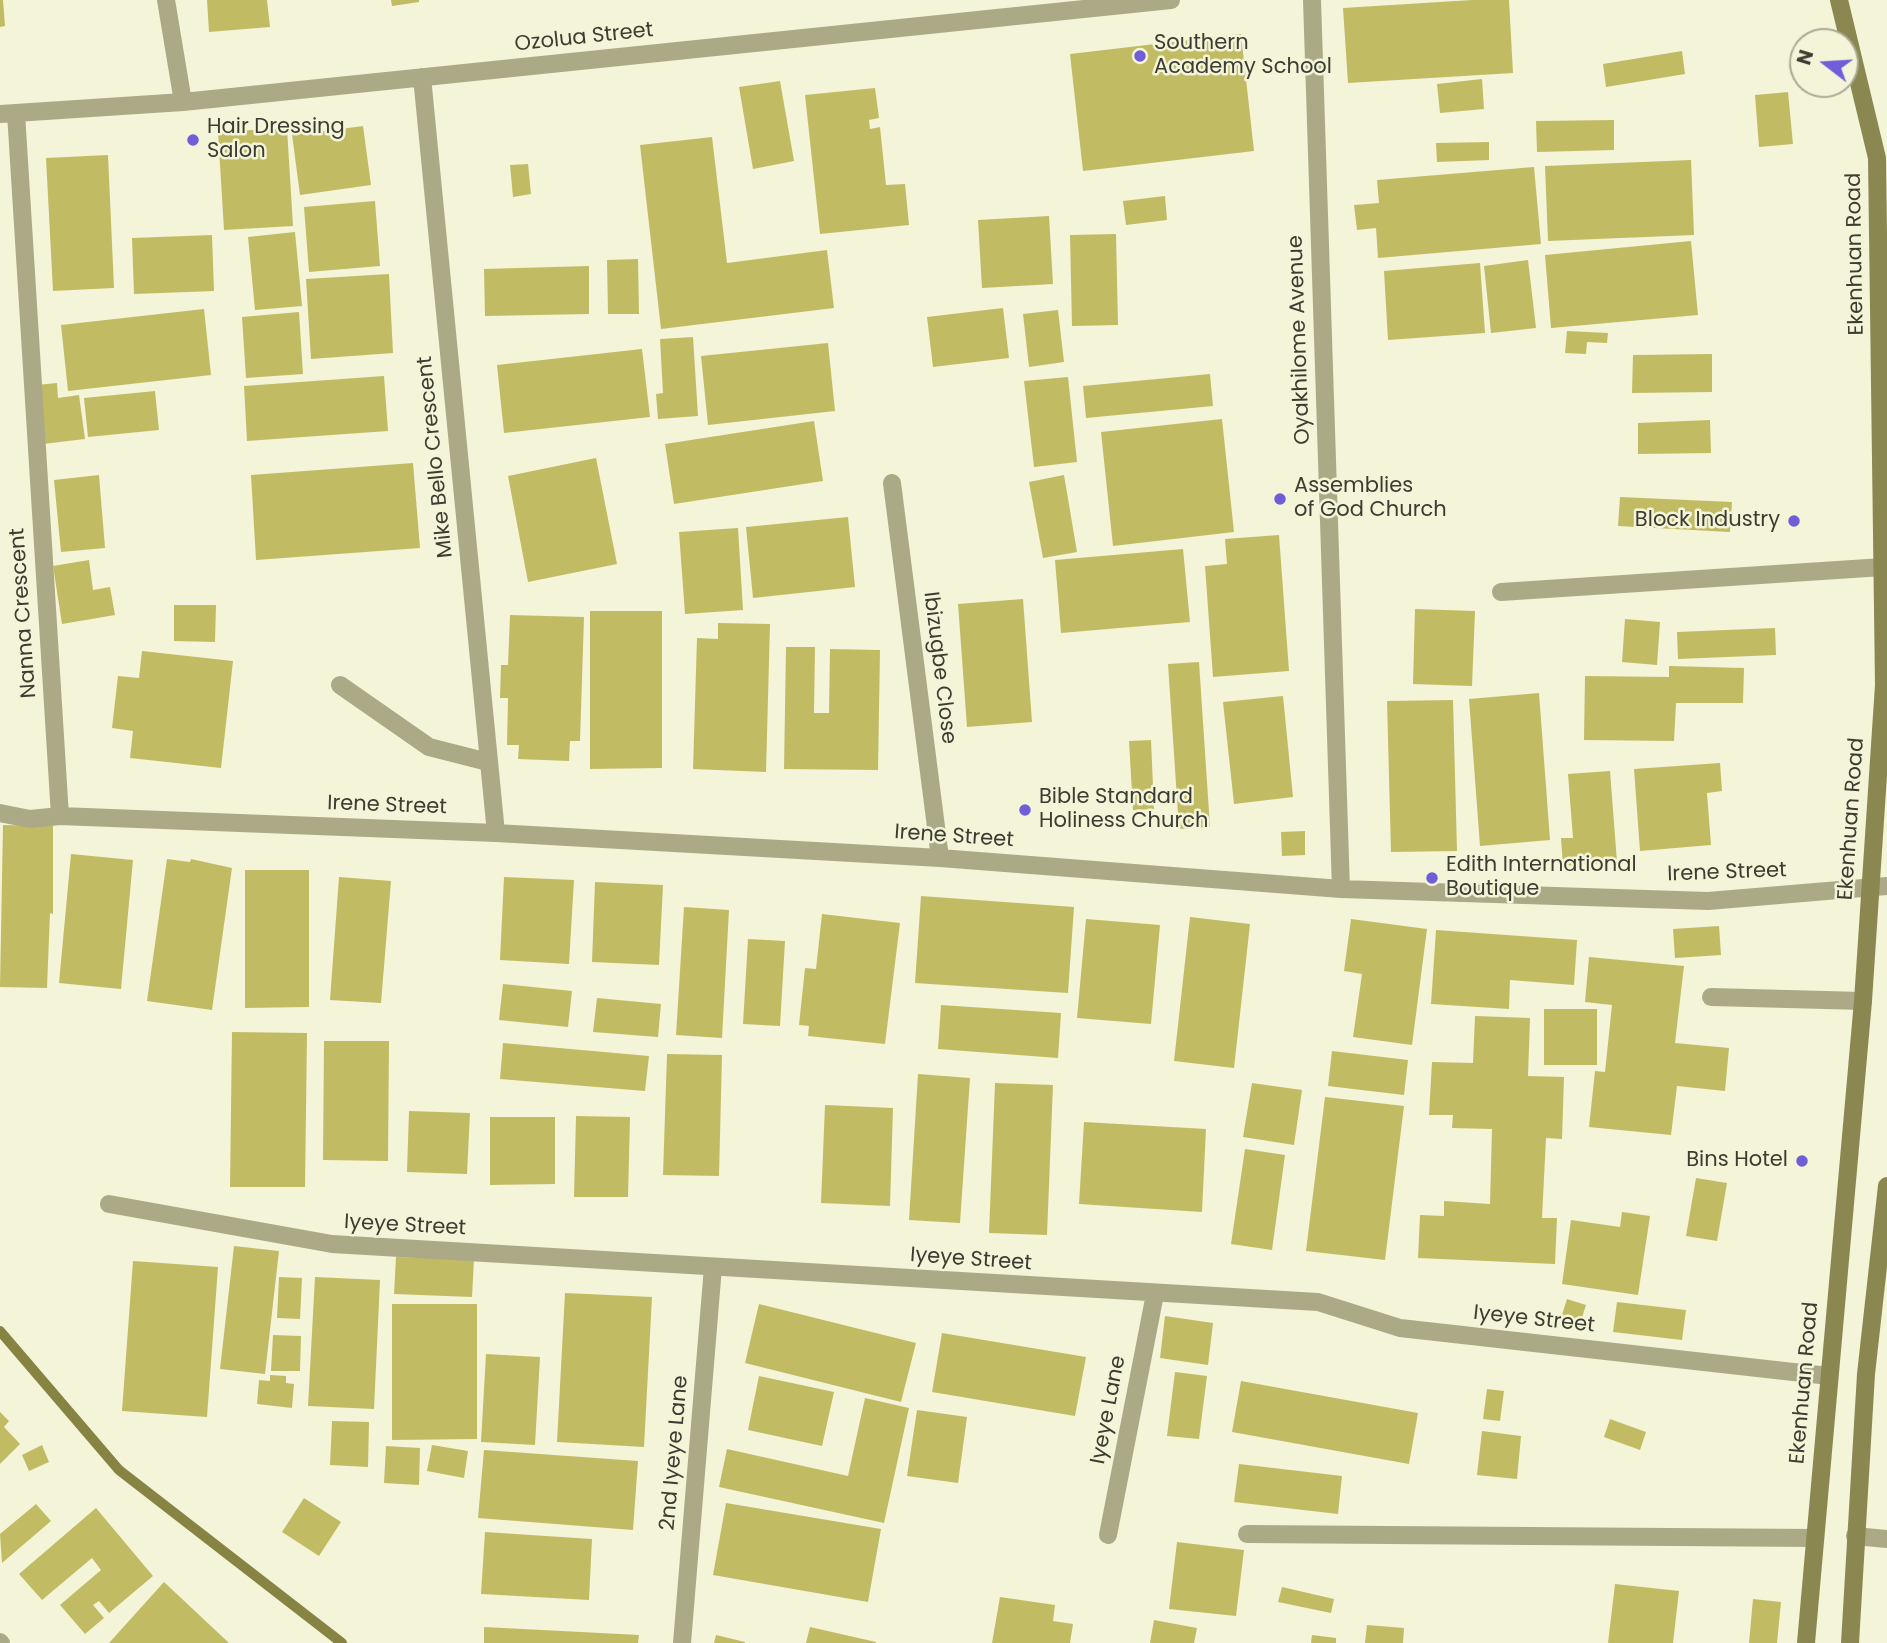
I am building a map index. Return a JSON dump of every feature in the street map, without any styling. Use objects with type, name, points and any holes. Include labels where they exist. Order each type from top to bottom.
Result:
[{"type":"main road","name":"Ekenhuan Road","points":[[1806,1643],[1813,1538],[1863,1000],[1879,887],[1885,685],[1877,158],[1839,0]]},
{"type":"main road","points":[[1850,1643],[1866,1374],[1887,1186]]},
{"type":"street","points":[[166,0],[183,102]]},
{"type":"street","name":"Ozolua Street","points":[[8,114],[183,102],[1171,0]]},
{"type":"street","name":"Oyakhilome Avenue","points":[[1312,0],[1340,889]]},
{"type":"street","name":"Mike Bello Crescent","points":[[422,77],[496,833]]},
{"type":"street","name":"Nanna Crescent","points":[[8,114],[60,816]]},
{"type":"street","name":"Ibizugbe Close","points":[[892,483],[940,858]]},
{"type":"street","points":[[1501,592],[1883,567]]},
{"type":"street","points":[[340,685],[429,747],[488,762]]},
{"type":"street","name":"Irene Street","points":[[0,813],[30,819],[60,816],[496,833],[940,858],[1340,889],[1708,901],[1879,887]]},
{"type":"street","points":[[1711,997],[1863,1000]]},
{"type":"street","name":"Iyeye Street","points":[[109,1204],[332,1244],[1318,1302],[1400,1328],[1829,1376]]},
{"type":"street","name":"2nd Iyeye Lane","points":[[682,1643],[713,1267]]},
{"type":"street","name":"Iyeye Lane","points":[[1108,1535],[1155,1294]]},
{"type":"street","points":[[1247,1534],[1813,1538]]},
{"type":"street","points":[[1855,1536],[1887,1539]]},
{"type":"building","points":[[0,0],[3,0],[5,26],[0,27]]},
{"type":"building","points":[[207,0],[267,0],[270,27],[209,32]]},
{"type":"building","points":[[391,0],[419,0],[419,2],[392,6]]},
{"type":"building","points":[[1509,0],[1513,73],[1348,83],[1343,8]]},
{"type":"building","points":[[1241,34],[1254,151],[1083,171],[1070,54]]},
{"type":"building","points":[[1682,51],[1685,74],[1606,87],[1603,64]]},
{"type":"building","points":[[1482,79],[1484,109],[1440,113],[1437,84]]},
{"type":"building","points":[[780,81],[794,161],[753,169],[739,87]]},
{"type":"building","points":[[875,88],[879,118],[869,120],[870,129],[880,127],[886,185],[905,184],[909,225],[820,234],[805,95]]},
{"type":"building","points":[[1788,92],[1793,144],[1759,147],[1755,95]]},
{"type":"building","points":[[1614,120],[1614,150],[1537,152],[1536,121]]},
{"type":"building","points":[[309,125],[310,133],[363,126],[371,185],[300,195],[291,127]]},
{"type":"building","points":[[287,128],[293,226],[224,230],[218,132]]},
{"type":"building","points":[[712,137],[727,263],[827,250],[834,308],[661,329],[640,145]]},
{"type":"building","points":[[1489,142],[1489,160],[1437,162],[1436,143]]},
{"type":"building","points":[[108,155],[114,288],[53,291],[46,158]]},
{"type":"building","points":[[1691,160],[1694,235],[1548,241],[1545,166]]},
{"type":"building","points":[[528,164],[531,194],[513,197],[510,165]]},
{"type":"building","points":[[1534,167],[1541,244],[1378,258],[1376,228],[1357,230],[1354,205],[1379,203],[1377,180]]},
{"type":"building","points":[[1165,196],[1167,220],[1126,225],[1123,201]]},
{"type":"building","points":[[375,201],[380,266],[309,272],[304,207]]},
{"type":"building","points":[[1049,216],[1053,284],[982,288],[978,220]]},
{"type":"building","points":[[295,232],[302,306],[255,310],[248,237]]},
{"type":"building","points":[[1116,234],[1118,325],[1072,326],[1070,235]]},
{"type":"building","points":[[212,235],[214,291],[134,294],[132,238]]},
{"type":"building","points":[[1691,241],[1698,315],[1551,328],[1545,255]]},
{"type":"building","points":[[638,259],[639,314],[608,314],[607,260]]},
{"type":"building","points":[[1528,260],[1536,328],[1491,333],[1484,266]]},
{"type":"building","points":[[1480,263],[1485,333],[1388,340],[1384,271]]},
{"type":"building","points":[[589,266],[589,314],[485,316],[484,269]]},
{"type":"building","points":[[389,274],[393,353],[311,359],[306,279]]},
{"type":"building","points":[[1003,308],[1009,358],[933,367],[927,317]]},
{"type":"building","points":[[204,309],[211,375],[68,391],[61,325]]},
{"type":"building","points":[[1058,310],[1064,362],[1029,367],[1023,314]]},
{"type":"building","points":[[299,312],[303,374],[246,378],[242,317]]},
{"type":"building","points":[[1567,331],[1608,333],[1607,343],[1587,342],[1586,354],[1565,353]]},
{"type":"building","points":[[693,337],[698,416],[658,419],[656,394],[663,393],[660,339]]},
{"type":"building","points":[[828,343],[835,411],[708,425],[701,356]]},
{"type":"building","points":[[642,349],[650,417],[504,433],[497,365]]},
{"type":"building","points":[[1712,354],[1712,392],[1632,393],[1633,355]]},
{"type":"building","points":[[1210,374],[1213,406],[1086,418],[1083,386]]},
{"type":"building","points":[[384,376],[388,431],[247,441],[244,386]]},
{"type":"building","points":[[1068,377],[1077,462],[1034,467],[1024,381]]},
{"type":"building","points":[[57,383],[58,398],[79,395],[85,439],[43,444],[36,385]]},
{"type":"building","points":[[155,391],[159,430],[88,437],[84,398]]},
{"type":"building","points":[[1222,419],[1234,532],[1113,546],[1101,432]]},
{"type":"building","points":[[1710,420],[1711,453],[1638,454],[1638,423]]},
{"type":"building","points":[[814,421],[823,481],[674,504],[665,444]]},
{"type":"building","points":[[596,458],[617,564],[528,582],[508,476]]},
{"type":"building","points":[[413,463],[420,548],[256,560],[251,475]]},
{"type":"building","points":[[99,475],[105,548],[61,552],[54,480]]},
{"type":"building","points":[[1064,475],[1077,552],[1043,558],[1029,482]]},
{"type":"building","points":[[1620,497],[1732,502],[1730,532],[1618,526]]},
{"type":"building","points":[[848,517],[855,587],[753,598],[746,527]]},
{"type":"building","points":[[738,528],[743,610],[685,614],[679,532]]},
{"type":"building","points":[[1279,535],[1289,671],[1213,677],[1205,566],[1227,564],[1225,539]]},
{"type":"building","points":[[1183,549],[1190,622],[1061,633],[1055,560]]},
{"type":"building","points":[[89,560],[93,590],[110,587],[115,615],[62,624],[53,566]]},
{"type":"building","points":[[1023,599],[1032,722],[967,727],[958,604]]},
{"type":"building","points":[[174,605],[216,605],[215,642],[174,641]]},
{"type":"building","points":[[1415,609],[1475,611],[1472,686],[1413,684]]},
{"type":"building","points":[[590,611],[662,611],[662,768],[590,769]]},
{"type":"building","points":[[510,615],[584,617],[580,741],[570,741],[569,761],[518,759],[519,745],[507,745],[508,698],[500,698],[501,665],[508,665]]},
{"type":"building","points":[[1625,619],[1660,622],[1657,665],[1622,662]]},
{"type":"building","points":[[718,623],[770,624],[766,772],[693,769],[697,638],[718,639]]},
{"type":"building","points":[[1775,628],[1776,655],[1678,659],[1677,632]]},
{"type":"building","points":[[786,647],[815,647],[814,713],[829,713],[830,649],[880,650],[878,770],[784,769]]},
{"type":"building","points":[[142,651],[233,661],[221,768],[130,758],[133,731],[112,728],[118,676],[139,678]]},
{"type":"building","points":[[1199,662],[1210,827],[1179,829],[1168,664]]},
{"type":"building","points":[[1669,666],[1744,668],[1743,703],[1676,703],[1674,741],[1584,740],[1585,676],[1669,677]]},
{"type":"building","points":[[1539,693],[1550,840],[1480,846],[1469,699]]},
{"type":"building","points":[[1283,696],[1293,797],[1234,804],[1223,702]]},
{"type":"building","points":[[1453,700],[1457,851],[1391,852],[1387,701]]},
{"type":"building","points":[[1151,740],[1154,809],[1133,810],[1129,741]]},
{"type":"building","points":[[1720,763],[1722,791],[1707,793],[1711,845],[1640,851],[1634,769]]},
{"type":"building","points":[[1610,771],[1617,862],[1563,866],[1561,838],[1573,838],[1568,774]]},
{"type":"building","points":[[3,825],[53,826],[53,914],[50,913],[47,988],[0,987]]},
{"type":"building","points":[[1305,831],[1305,855],[1282,856],[1281,832]]},
{"type":"building","points":[[71,854],[133,860],[121,989],[59,983]]},
{"type":"building","points":[[167,859],[190,862],[191,859],[232,868],[212,1010],[147,1001]]},
{"type":"building","points":[[245,870],[309,870],[309,1007],[245,1008]]},
{"type":"building","points":[[339,877],[391,881],[381,1003],[330,1000]]},
{"type":"building","points":[[504,877],[574,880],[569,964],[500,960]]},
{"type":"building","points":[[595,882],[663,885],[659,965],[592,962]]},
{"type":"building","points":[[921,896],[1074,907],[1068,993],[915,983]]},
{"type":"building","points":[[684,907],[729,910],[722,1038],[676,1035]]},
{"type":"building","points":[[822,914],[900,923],[885,1044],[808,1036],[809,1026],[799,1025],[805,968],[816,969]]},
{"type":"building","points":[[1190,917],[1250,924],[1234,1068],[1174,1061]]},
{"type":"building","points":[[1086,919],[1160,925],[1151,1024],[1077,1018]]},
{"type":"building","points":[[1351,919],[1427,929],[1412,1045],[1353,1037],[1362,974],[1344,971]]},
{"type":"building","points":[[1719,926],[1721,955],[1675,958],[1673,929]]},
{"type":"building","points":[[1436,930],[1577,940],[1574,985],[1510,980],[1509,1009],[1431,1004]]},
{"type":"building","points":[[748,939],[785,941],[780,1026],[743,1024]]},
{"type":"building","points":[[1589,957],[1684,966],[1675,1043],[1729,1048],[1725,1091],[1677,1086],[1671,1135],[1589,1127],[1595,1071],[1605,1072],[1612,1005],[1585,1002]]},
{"type":"building","points":[[503,984],[572,991],[568,1027],[499,1020]]},
{"type":"building","points":[[597,998],[661,1004],[658,1037],[593,1032]]},
{"type":"building","points":[[941,1005],[1061,1013],[1058,1058],[938,1049]]},
{"type":"building","points":[[1544,1009],[1597,1009],[1597,1065],[1544,1065]]},
{"type":"building","points":[[1475,1016],[1530,1018],[1528,1076],[1564,1077],[1562,1139],[1546,1138],[1542,1218],[1557,1218],[1555,1264],[1418,1258],[1420,1215],[1444,1216],[1444,1201],[1490,1204],[1492,1129],[1452,1128],[1453,1115],[1429,1115],[1432,1062],[1473,1063]]},
{"type":"building","points":[[232,1032],[307,1033],[305,1187],[230,1187]]},
{"type":"building","points":[[324,1041],[389,1041],[388,1161],[323,1160]]},
{"type":"building","points":[[503,1043],[649,1056],[645,1091],[500,1079]]},
{"type":"building","points":[[1332,1051],[1408,1060],[1404,1095],[1328,1086]]},
{"type":"building","points":[[667,1054],[722,1055],[719,1176],[663,1175]]},
{"type":"building","points":[[918,1074],[970,1078],[960,1223],[909,1220]]},
{"type":"building","points":[[995,1083],[1053,1085],[1047,1235],[989,1233]]},
{"type":"building","points":[[1252,1083],[1302,1090],[1294,1145],[1243,1137]]},
{"type":"building","points":[[1325,1097],[1404,1106],[1385,1260],[1306,1251]]},
{"type":"building","points":[[825,1105],[893,1108],[890,1206],[821,1203]]},
{"type":"building","points":[[409,1111],[470,1113],[467,1174],[407,1172]]},
{"type":"building","points":[[576,1116],[630,1117],[628,1197],[574,1197]]},
{"type":"building","points":[[490,1117],[555,1117],[555,1184],[490,1185]]},
{"type":"building","points":[[1084,1122],[1206,1129],[1202,1212],[1079,1204]]},
{"type":"building","points":[[1245,1149],[1285,1155],[1272,1250],[1231,1244]]},
{"type":"building","points":[[1696,1178],[1727,1183],[1717,1241],[1686,1236]]},
{"type":"building","points":[[1622,1212],[1650,1216],[1638,1295],[1562,1284],[1571,1220],[1620,1227]]},
{"type":"building","points":[[234,1246],[279,1251],[265,1374],[220,1369]]},
{"type":"building","points":[[396,1257],[474,1259],[472,1297],[394,1294]]},
{"type":"building","points":[[133,1261],[218,1267],[207,1417],[122,1411]]},
{"type":"building","points":[[279,1277],[302,1278],[300,1319],[277,1318]]},
{"type":"building","points":[[315,1277],[380,1280],[374,1409],[308,1406]]},
{"type":"building","points":[[565,1293],[652,1297],[644,1447],[557,1442]]},
{"type":"building","points":[[1567,1299],[1586,1305],[1580,1324],[1561,1318]]},
{"type":"building","points":[[1617,1302],[1686,1310],[1682,1340],[1613,1332]]},
{"type":"building","points":[[392,1304],[477,1304],[477,1439],[392,1440]]},
{"type":"building","points":[[759,1304],[916,1343],[901,1402],[745,1363]]},
{"type":"building","points":[[1165,1316],[1213,1323],[1208,1365],[1160,1358]]},
{"type":"building","points":[[942,1333],[1086,1357],[1075,1416],[932,1392]]},
{"type":"building","points":[[273,1335],[301,1336],[300,1371],[271,1371]]},
{"type":"building","points":[[486,1354],[540,1357],[535,1445],[481,1442]]},
{"type":"building","points":[[1175,1372],[1207,1376],[1199,1439],[1167,1436]]},
{"type":"building","points":[[270,1375],[286,1376],[286,1383],[294,1384],[292,1408],[257,1404],[259,1380],[270,1381]]},
{"type":"building","points":[[759,1376],[834,1392],[822,1446],[748,1430]]},
{"type":"building","points":[[1241,1381],[1418,1413],[1409,1464],[1232,1432]]},
{"type":"building","points":[[1487,1389],[1504,1391],[1500,1421],[1483,1419]]},
{"type":"building","points":[[865,1398],[909,1408],[884,1523],[719,1487],[727,1449],[848,1476]]},
{"type":"building","points":[[917,1410],[967,1417],[958,1483],[907,1476]]},
{"type":"building","points":[[0,1412],[9,1421],[4,1427],[20,1444],[0,1464]]},
{"type":"building","points":[[1610,1419],[1646,1432],[1640,1450],[1604,1437]]},
{"type":"building","points":[[332,1421],[369,1422],[368,1467],[330,1465]]},
{"type":"building","points":[[1482,1431],[1521,1436],[1517,1479],[1477,1475]]},
{"type":"building","points":[[42,1445],[49,1462],[29,1471],[22,1455]]},
{"type":"building","points":[[432,1445],[468,1451],[464,1478],[427,1471]]},
{"type":"building","points":[[386,1446],[420,1448],[419,1485],[384,1483]]},
{"type":"building","points":[[484,1450],[638,1461],[633,1530],[478,1518]]},
{"type":"building","points":[[1239,1464],[1342,1476],[1338,1514],[1234,1502]]},
{"type":"building","points":[[304,1498],[341,1522],[319,1556],[282,1532]]},
{"type":"building","points":[[726,1503],[881,1529],[868,1602],[713,1575]]},
{"type":"building","points":[[36,1504],[51,1521],[2,1563],[0,1534]]},
{"type":"building","points":[[96,1508],[153,1576],[109,1613],[99,1601],[93,1605],[104,1618],[85,1634],[60,1605],[101,1570],[92,1558],[42,1600],[19,1574]]},
{"type":"building","points":[[485,1532],[592,1539],[589,1600],[481,1594]]},
{"type":"building","points":[[1177,1542],[1244,1550],[1236,1616],[1169,1609]]},
{"type":"building","points":[[164,1582],[229,1643],[109,1643]]},
{"type":"building","points":[[1615,1584],[1679,1591],[1673,1643],[1608,1643]]},
{"type":"building","points":[[1282,1587],[1334,1599],[1331,1613],[1278,1602]]},
{"type":"building","points":[[1000,1597],[1055,1605],[1053,1621],[1073,1624],[1070,1643],[992,1643]]},
{"type":"building","points":[[1753,1599],[1781,1602],[1777,1643],[1749,1643]]},
{"type":"building","points":[[1154,1620],[1197,1628],[1194,1643],[1150,1643]]},
{"type":"building","points":[[1367,1625],[1404,1628],[1403,1643],[1365,1643]]},
{"type":"building","points":[[484,1627],[639,1635],[638,1643],[484,1643]]},
{"type":"building","points":[[810,1627],[876,1642],[876,1643],[806,1643]]},
{"type":"building","points":[[716,1635],[745,1642],[745,1643],[714,1643]]},
{"type":"building","points":[[1312,1635],[1336,1638],[1336,1643],[1311,1643]]},
{"type":"waterway","points":[[0,1331],[119,1470],[342,1643]]},
{"type":"place","name":"Southern Academy School","points":[[1140,56]]},
{"type":"place","name":"Hair Dressing Salon","points":[[193,140]]},
{"type":"place","name":"Assemblies of God Church","points":[[1280,499]]},
{"type":"place","name":"Block Industry","points":[[1794,521]]},
{"type":"place","name":"Bible Standard Holiness Church","points":[[1025,810]]},
{"type":"place","name":"Edith International Boutique","points":[[1432,878]]},
{"type":"place","name":"Bins Hotel","points":[[1802,1161]]}]
